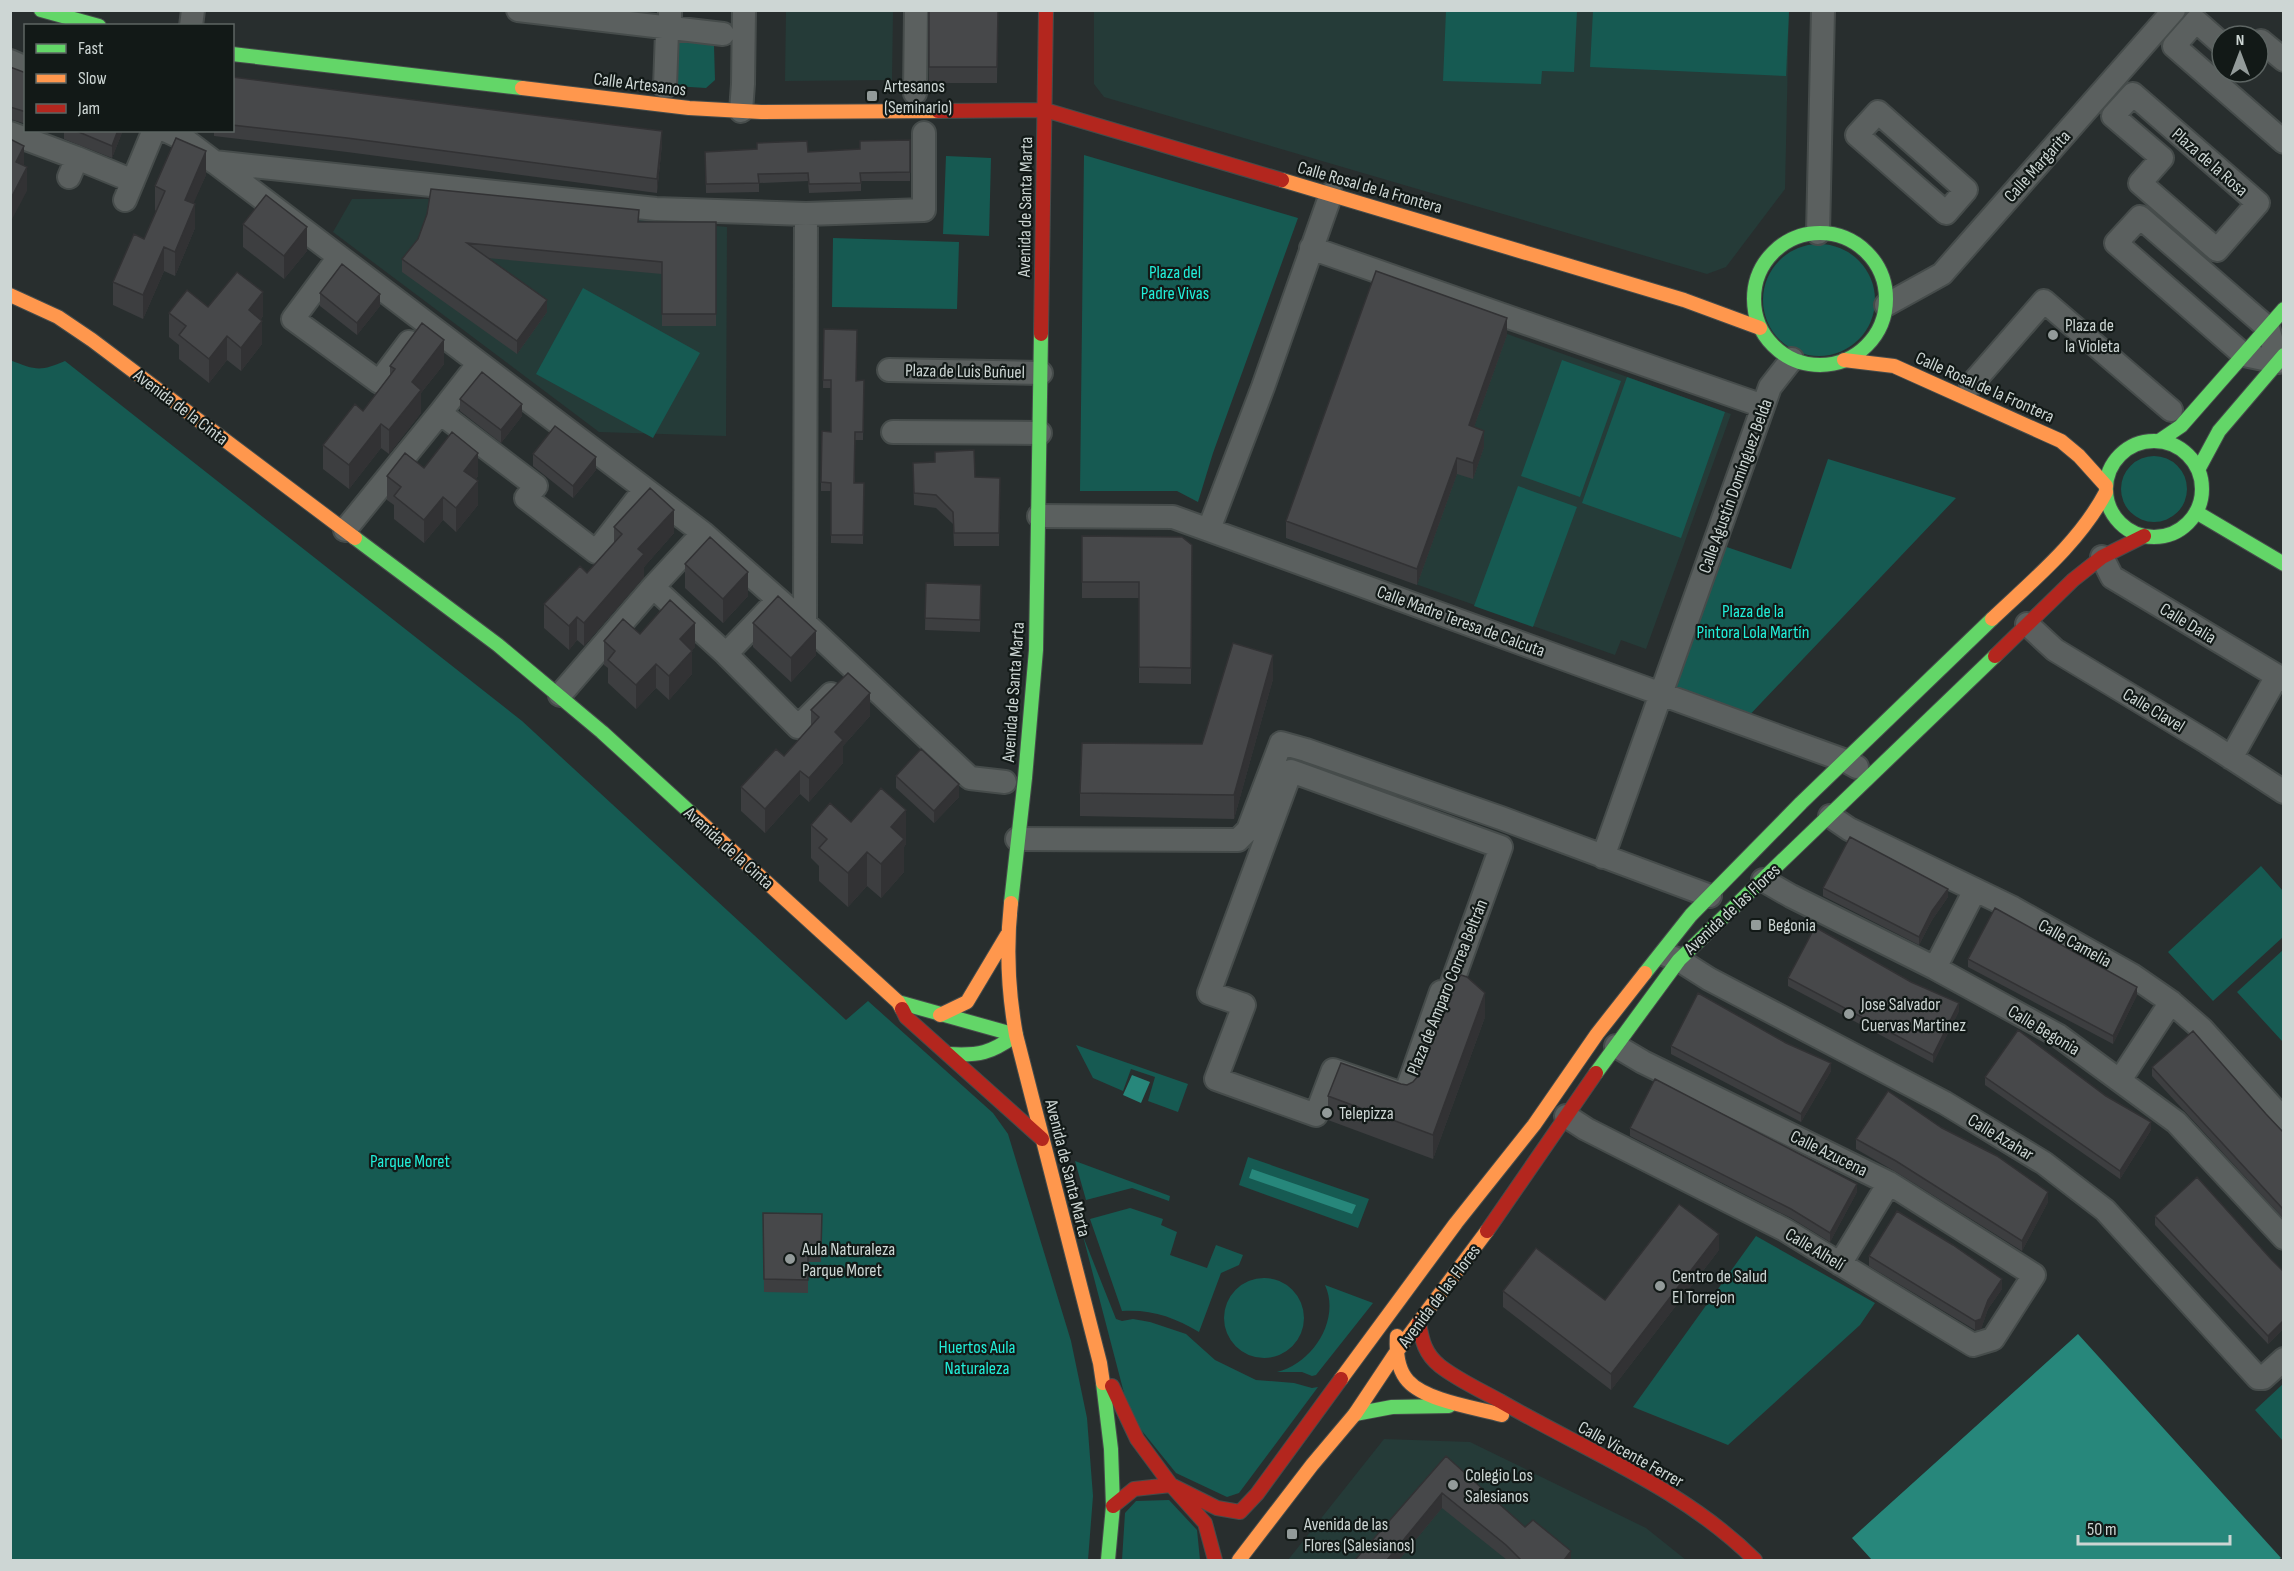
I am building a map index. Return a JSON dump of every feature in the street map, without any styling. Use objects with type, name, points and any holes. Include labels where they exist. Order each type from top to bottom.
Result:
[{"type":"main road","points":[[41,10],[92,24]]},
{"type":"main road","name":"Avenida de Santa Marta","points":[[1046,10],[1036,650],[1025,778],[1007,935],[1009,994],[1016,1035],[1100,1363],[1111,1449],[1113,1506],[1108,1560]]},
{"type":"main road","name":"Calle Artesanos","points":[[234,54],[689,108],[741,111],[1045,110]]},
{"type":"main road","name":"Calle Rosal de la Frontera","points":[[1045,110],[1684,300],[1760,328]]},
{"type":"main road","points":[[1818,233],[1843,237],[1863,249],[1871,257],[1884,282],[1886,305],[1882,322],[1873,338],[1860,351],[1844,360],[1826,364],[1809,364],[1792,359],[1773,346],[1760,328],[1755,311],[1754,293],[1758,274],[1775,251],[1799,236],[1818,233]]},
{"type":"main road","name":"Calle Rosal de la Frontera","points":[[1684,300],[1731,299],[1754,293]]},
{"type":"main road","name":"Avenida de la Cinta","points":[[10,295],[58,317],[92,340],[498,645],[560,695],[898,1002],[906,1017],[1042,1139]]},
{"type":"main road","points":[[2159,441],[2181,426],[2283,309]]},
{"type":"main road","name":"Calle Rosal de la Frontera","points":[[1873,338],[1894,366]]},
{"type":"main road","points":[[2198,470],[2218,431],[2281,358]]},
{"type":"main road","name":"Calle Rosal de la Frontera","points":[[1844,360],[1894,366],[2061,441],[2079,456],[2106,489]]},
{"type":"main road","name":"Calle Rosal de la Frontera","points":[[2061,441],[2082,442]]},
{"type":"main road","points":[[2147,441],[2159,441],[2175,446],[2189,456],[2198,470],[2202,491],[2196,512],[2189,522],[2174,532],[2156,537],[2144,536],[2130,530],[2117,520],[2109,507],[2106,489],[2110,469],[2120,454],[2147,441]]},
{"type":"main road","points":[[2114,444],[2135,445]]},
{"type":"main road","name":"Avenida de las Flores","points":[[1239,1560],[1354,1414],[1395,1354],[1470,1256],[1616,1046],[1670,956],[1691,915],[1801,803],[2054,560],[2095,515],[2106,489]]},
{"type":"main road","points":[[2196,512],[2283,564]]},
{"type":"main road","name":"Avenida de las Flores","points":[[1257,1494],[1431,1257],[1534,1125],[1597,1034],[1670,956],[1763,880],[2073,580],[2102,557],[2144,536]]},
{"type":"main road","points":[[940,1015],[967,1002],[1007,935]]},
{"type":"main road","name":"Avenida de la Cinta","points":[[898,1002],[940,1015],[991,1026],[1016,1035]]},
{"type":"main road","points":[[948,1054],[981,1056],[998,1048],[1016,1035]]},
{"type":"main road","name":"Avenida de las Flores","points":[[1395,1354],[1397,1335],[1435,1277],[1431,1257]]},
{"type":"main road","name":"Calle Vicente Ferrer","points":[[1419,1323],[1423,1348],[1440,1365],[1543,1426],[1661,1487],[1742,1547],[1755,1560]]},
{"type":"main road","name":"Avenida de las Flores","points":[[1257,1494],[1296,1473],[1375,1366],[1395,1354]]},
{"type":"main road","name":"Calle Vicente Ferrer","points":[[1395,1354],[1440,1365]]},
{"type":"main road","name":"Calle Vicente Ferrer","points":[[1395,1354],[1408,1381],[1423,1391],[1543,1426]]},
{"type":"main road","name":"Avenida de Santa Marta","points":[[1100,1363],[1137,1439],[1171,1485],[1205,1522],[1215,1560]]},
{"type":"main road","name":"Calle Vicente Ferrer","points":[[1354,1414],[1392,1407],[1473,1407]]},
{"type":"main road","points":[[1113,1506],[1134,1489],[1171,1485],[1217,1508],[1240,1512],[1257,1494]]},
{"type":"street","points":[[518,10],[670,20],[723,34]]},
{"type":"street","points":[[741,111],[744,84],[744,10]]},
{"type":"street","points":[[915,93],[916,10]]},
{"type":"street","points":[[1818,233],[1823,10]]},
{"type":"street","name":"Calle Margarita","points":[[1886,305],[1942,274],[2174,10]]},
{"type":"street","points":[[665,87],[667,32],[670,20]]},
{"type":"street","points":[[2210,33],[2196,21],[2174,46],[2210,78]]},
{"type":"street","points":[[2270,49],[2283,60]]},
{"type":"street","points":[[10,61],[24,67]]},
{"type":"street","points":[[2217,84],[2283,142]]},
{"type":"street","name":"Plaza de la Rosa","points":[[2133,94],[2258,203],[2217,250],[2140,183],[2162,158],[2114,116],[2133,94]]},
{"type":"street","points":[[1878,112],[1966,190],[1946,213],[1857,135],[1878,112]]},
{"type":"street","points":[[10,133],[73,167],[129,190],[153,132]]},
{"type":"street","points":[[178,133],[703,533],[805,623],[970,778],[1005,782]]},
{"type":"street","points":[[214,162],[656,209],[806,214],[924,210],[924,133]]},
{"type":"street","points":[[1209,529],[1263,387],[1331,194]]},
{"type":"street","points":[[805,623],[806,214]]},
{"type":"street","points":[[2140,217],[2268,328],[2281,358],[2244,355],[2116,243],[2140,217]]},
{"type":"street","points":[[1311,248],[1763,406]]},
{"type":"street","points":[[339,257],[293,319],[379,382],[424,321]]},
{"type":"street","points":[[1971,385],[2044,301],[2171,410]]},
{"type":"street","name":"Calle Agustín Domínguez Belda","points":[[1603,857],[1770,387],[1792,359]]},
{"type":"street","points":[[345,530],[478,363]]},
{"type":"street","name":"Plaza de Luis Buñuel","points":[[889,370],[1041,372]]},
{"type":"street","points":[[440,413],[536,486],[526,498],[596,552],[645,489]]},
{"type":"street","points":[[893,432],[1040,433]]},
{"type":"street","name":"Calle Madre Teresa de Calcuta","points":[[1039,516],[1173,518],[1209,529],[1845,760],[1872,776]]},
{"type":"street","points":[[560,695],[703,533]]},
{"type":"street","name":"Calle Dalia","points":[[2102,557],[2112,577],[2280,678]]},
{"type":"street","points":[[653,587],[726,654],[798,727],[855,670]]},
{"type":"street","points":[[726,654],[779,600]]},
{"type":"street","name":"Calle Clavel","points":[[2027,624],[2055,650],[2283,792]]},
{"type":"street","points":[[2231,758],[2280,678]]},
{"type":"street","points":[[1017,839],[1238,840],[1248,830],[1281,743],[1501,818],[1710,896]]},
{"type":"street","name":"Plaza de Amparo Correa Beltrán","points":[[1291,771],[1501,847],[1448,994],[1441,992],[1405,1095],[1333,1070],[1316,1115],[1216,1079],[1244,1005],[1209,993],[1291,771]]},
{"type":"street","name":"Calle Camelia","points":[[1830,816],[1849,829],[2013,908],[2122,969],[2171,1002],[2202,1029],[2283,1120]]},
{"type":"street","name":"Calle Begonia","points":[[1763,880],[1935,968],[2059,1036],[2175,1122],[2283,1238]]},
{"type":"street","points":[[1935,968],[1975,890]]},
{"type":"street","name":"Calle Azahar","points":[[1670,956],[1945,1102],[2044,1163],[2105,1210],[2258,1378],[2263,1378],[2283,1359]]},
{"type":"street","points":[[2120,1080],[2171,1002]]},
{"type":"street","name":"Calle Azucena","points":[[1616,1046],[1643,1062],[1888,1183],[2034,1275]]},
{"type":"street","name":"Calle Alhelí","points":[[1566,1116],[1586,1129],[1785,1230],[1973,1345],[1993,1339],[2034,1275]]},
{"type":"street","points":[[1840,1264],[1888,1183]]},
{"type":"shaded area","points":[[786,11],[893,11],[892,80],[785,81]]},
{"type":"shaded area","points":[[1094,11],[1789,11],[1785,189],[1726,267],[1707,274],[1104,97],[1094,84]]},
{"type":"shaded area","points":[[352,199],[427,199],[727,227],[726,436],[599,432],[333,232]]},
{"type":"shaded area","points":[[1376,287],[1731,414],[1646,649],[1621,640],[1615,655],[1286,538]]},
{"type":"shaded area","points":[[1132,1075],[1150,1082],[1141,1103],[1123,1095]]},
{"type":"shaded area","points":[[1252,1169],[1356,1205],[1352,1214],[1249,1178]]},
{"type":"shaded area","points":[[2078,1334],[2281,1558],[2278,1560],[1872,1560],[1852,1538]]},
{"type":"shaded area","name":"Colegio Los Salesianos","points":[[1384,1439],[1470,1442],[1646,1528],[1686,1560],[1288,1560]]},
{"type":"green space","points":[[1446,11],[1577,11],[1574,72],[1542,71],[1541,84],[1443,81]]},
{"type":"green space","points":[[1593,11],[1789,11],[1786,76],[1590,67]]},
{"type":"green space","points":[[674,39],[709,40],[714,46],[715,80],[706,88],[674,86]]},
{"type":"green space","name":"Plaza del Padre Vivas","points":[[1084,155],[1298,218],[1213,453],[1198,502],[1177,491],[1080,491]]},
{"type":"green space","points":[[946,156],[991,158],[989,236],[943,234]]},
{"type":"green space","points":[[833,238],[959,242],[957,309],[832,307]]},
{"type":"green space","points":[[1819,244],[1840,248],[1859,260],[1871,279],[1875,300],[1871,321],[1859,340],[1840,352],[1819,356],[1798,352],[1779,340],[1767,321],[1763,300],[1767,279],[1779,260],[1798,248]]},
{"type":"green space","points":[[583,288],[700,353],[653,438],[536,374]]},
{"type":"green space","name":"Parque Moret","points":[[10,360],[38,368],[65,361],[522,721],[846,1020],[868,1001],[993,1113],[1008,1134],[1071,1341],[1087,1418],[1093,1496],[1088,1560],[11,1560]]},
{"type":"green space","points":[[1562,360],[1621,381],[1580,497],[1521,476]]},
{"type":"green space","points":[[1627,377],[1725,412],[1681,538],[1582,503]]},
{"type":"green space","points":[[2154,456],[2167,459],[2177,466],[2184,476],[2187,489],[2184,502],[2177,512],[2167,519],[2154,522],[2141,519],[2131,512],[2124,502],[2121,489],[2124,476],[2131,466],[2141,459]]},
{"type":"green space","name":"Plaza de la Pintora Lola Martín","points":[[1828,459],[1956,498],[1742,723],[1661,693],[1715,543],[1791,569]]},
{"type":"green space","points":[[1518,486],[1577,507],[1533,627],[1474,606]]},
{"type":"green space","points":[[2261,866],[2283,891],[2283,937],[2213,1001],[2168,952]]},
{"type":"green space","points":[[2283,950],[2284,1040],[2282,1041],[2237,992]]},
{"type":"green space","points":[[1076,1045],[1188,1084],[1178,1112],[1148,1101],[1155,1077],[1131,1069],[1123,1091],[1093,1078]]},
{"type":"green space","points":[[1248,1157],[1369,1199],[1358,1228],[1239,1185]]},
{"type":"green space","points":[[1075,1161],[1170,1196],[1169,1201],[1132,1188],[1086,1200]]},
{"type":"green space","points":[[1130,1208],[1163,1219],[1161,1225],[1177,1232],[1170,1255],[1207,1268],[1216,1245],[1243,1255],[1239,1265],[1221,1273],[1199,1332],[1162,1315],[1143,1311],[1122,1311],[1090,1219]]},
{"type":"green space","points":[[1083,1236],[1116,1319],[1150,1322],[1186,1334],[1215,1360],[1256,1380],[1318,1387],[1239,1493],[1227,1497],[1176,1473],[1130,1416]]},
{"type":"green space","points":[[1756,1236],[1875,1303],[1860,1325],[1728,1445],[1633,1407]]},
{"type":"green space","points":[[1264,1278],[1279,1281],[1292,1290],[1301,1303],[1304,1318],[1301,1333],[1292,1346],[1279,1355],[1264,1358],[1249,1355],[1236,1346],[1227,1333],[1224,1318],[1227,1303],[1236,1290],[1249,1281]]},
{"type":"green space","points":[[1325,1285],[1373,1303],[1316,1375],[1312,1376],[1302,1372],[1277,1372],[1302,1360],[1320,1339],[1329,1312],[1329,1298]]},
{"type":"green space","points":[[2283,1384],[2283,1441],[2255,1410]]},
{"type":"green space","points":[[1169,1500],[1197,1530],[1200,1560],[1122,1560],[1125,1513],[1136,1501]]},
{"type":"building","points":[[929,10],[998,10],[997,67],[929,67]]},
{"type":"building","points":[[10,67],[24,72],[24,111],[10,107]]},
{"type":"building","points":[[234,77],[662,131],[657,179],[234,125]]},
{"type":"building","points":[[79,132],[117,132],[112,146]]},
{"type":"building","points":[[176,138],[206,151],[185,200],[195,204],[175,252],[164,247],[143,295],[113,282],[134,234],[144,239],[165,191],[155,186]]},
{"type":"building","points":[[10,139],[24,146],[16,162],[27,167],[10,200]]},
{"type":"building","points":[[910,140],[910,172],[860,173],[861,183],[809,184],[808,173],[758,174],[759,183],[706,184],[705,152],[757,149],[757,143],[807,141],[808,152],[860,149],[860,141]]},
{"type":"building","points":[[431,189],[639,210],[638,222],[716,222],[716,314],[662,314],[662,262],[467,243],[547,300],[517,341],[402,259],[418,239],[427,214]]},
{"type":"building","points":[[266,195],[307,227],[284,256],[243,224]]},
{"type":"building","points":[[342,264],[380,294],[357,323],[320,293]]},
{"type":"building","points":[[1376,271],[1507,318],[1469,425],[1484,431],[1473,463],[1457,458],[1417,569],[1286,521]]},
{"type":"building","points":[[237,272],[263,292],[249,310],[262,321],[241,348],[227,336],[209,359],[179,335],[186,326],[169,313],[187,290],[208,307]]},
{"type":"building","points":[[422,323],[444,340],[412,382],[421,390],[389,430],[381,424],[349,465],[323,445],[355,404],[363,411],[395,369],[390,366]]},
{"type":"building","points":[[824,329],[857,330],[856,381],[864,380],[863,432],[855,432],[854,483],[864,483],[863,535],[831,535],[831,483],[821,482],[822,431],[831,432],[831,380],[823,380]]},
{"type":"building","points":[[482,372],[522,404],[501,430],[460,399]]},
{"type":"building","points":[[555,426],[596,457],[573,486],[533,454]]},
{"type":"building","points":[[452,432],[478,453],[464,471],[478,481],[456,508],[443,497],[424,520],[394,496],[401,487],[387,476],[405,453],[424,468]]},
{"type":"building","points":[[974,450],[975,477],[1000,478],[999,533],[954,533],[953,512],[936,495],[914,493],[913,463],[935,462],[935,452]]},
{"type":"building","points":[[650,488],[674,510],[638,549],[644,554],[584,623],[577,617],[569,626],[544,604],[580,566],[587,573],[622,534],[614,527]]},
{"type":"building","points":[[1082,536],[1182,537],[1192,545],[1191,668],[1139,667],[1139,582],[1082,582]]},
{"type":"building","points":[[710,537],[748,572],[723,599],[685,564]]},
{"type":"building","points":[[926,583],[981,585],[980,620],[925,618]]},
{"type":"building","points":[[778,596],[816,631],[791,658],[753,623]]},
{"type":"building","points":[[670,600],[695,623],[680,639],[692,651],[669,676],[656,664],[636,685],[608,660],[615,651],[604,641],[623,619],[640,634]]},
{"type":"building","points":[[1233,643],[1273,655],[1234,795],[1080,793],[1082,743],[1202,744]]},
{"type":"building","points":[[848,673],[870,693],[835,732],[843,740],[809,778],[800,771],[765,809],[741,787],[776,749],[784,756],[819,717],[811,710]]},
{"type":"building","points":[[921,749],[959,784],[934,811],[896,776]]},
{"type":"building","points":[[881,788],[906,810],[891,827],[904,839],[881,864],[867,852],[848,873],[819,848],[827,839],[811,825],[830,803],[851,822]]},
{"type":"building","points":[[1850,837],[1948,889],[1932,911],[1919,937],[1823,888]]},
{"type":"building","points":[[1995,908],[2137,987],[2113,1036],[1968,959]]},
{"type":"building","points":[[1815,927],[1911,982],[1959,1003],[1933,1055],[1788,978]]},
{"type":"building","points":[[1461,975],[1467,977],[1485,993],[1433,1135],[1328,1096],[1341,1063],[1401,1084],[1407,1085],[1413,1082],[1418,1076],[1450,984]]},
{"type":"building","points":[[1698,993],[1786,1043],[1831,1063],[1801,1114],[1671,1046]]},
{"type":"building","points":[[2018,1030],[2106,1096],[2151,1122],[2120,1171],[1985,1077]]},
{"type":"building","points":[[2193,1031],[2283,1132],[2283,1209],[2152,1067]]},
{"type":"building","points":[[1655,1079],[1857,1184],[1830,1233],[1791,1209],[1630,1128]]},
{"type":"building","points":[[1888,1091],[1942,1128],[1997,1156],[2048,1192],[2022,1241],[1896,1161],[1856,1139]]},
{"type":"building","points":[[2197,1177],[2283,1271],[2283,1321],[2268,1336],[2155,1216]]},
{"type":"building","name":"Centro de Salud El Torrejon","points":[[1679,1204],[1719,1234],[1611,1374],[1503,1291],[1536,1248],[1605,1300]]},
{"type":"building","points":[[1897,1211],[1953,1245],[2002,1279],[1988,1300],[1981,1319],[1975,1321],[1869,1256]]},
{"type":"building","points":[[763,1213],[822,1214],[821,1249],[808,1249],[808,1280],[764,1279]]},
{"type":"building","points":[[1446,1456],[1525,1527],[1533,1520],[1571,1551],[1564,1560],[1521,1560],[1442,1493],[1387,1560],[1355,1560]]},
{"type":"traffic: fast","points":[[41,10],[92,24]]},
{"type":"traffic: fast","points":[[234,54],[522,88]]},
{"type":"traffic: fast","points":[[1820,233],[1845,238],[1866,253],[1881,274],[1886,299],[1881,324],[1866,345],[1845,360],[1820,365],[1795,360],[1774,345],[1759,324],[1754,299],[1759,274],[1774,253],[1795,238],[1820,233]]},
{"type":"traffic: fast","points":[[2159,441],[2181,426],[2284,309]]},
{"type":"traffic: fast","points":[[1011,903],[1036,650],[1041,334]]},
{"type":"traffic: fast","points":[[2198,470],[2219,431],[2284,355]]},
{"type":"traffic: fast","points":[[2154,441],[2172,445],[2188,455],[2198,471],[2202,489],[2198,507],[2188,523],[2172,533],[2154,537],[2136,533],[2120,523],[2110,507],[2106,489],[2110,471],[2120,455],[2136,445],[2154,441]]},
{"type":"traffic: fast","points":[[2196,512],[2284,564]]},
{"type":"traffic: fast","points":[[355,538],[498,645],[602,732],[694,816]]},
{"type":"traffic: fast","points":[[1645,973],[1691,915],[1801,803],[1992,619]]},
{"type":"traffic: fast","points":[[1596,1073],[1679,960],[1995,656]]},
{"type":"traffic: fast","points":[[898,1002],[1016,1035]]},
{"type":"traffic: fast","points":[[948,1054],[977,1054],[999,1046],[1016,1035]]},
{"type":"traffic: fast","points":[[1103,1383],[1111,1449],[1113,1506],[1108,1560]]},
{"type":"traffic: fast","points":[[1355,1414],[1392,1407],[1449,1406]]},
{"type":"traffic: slow","points":[[522,88],[689,108],[761,112],[938,111]]},
{"type":"traffic: slow","points":[[1282,180],[1684,300],[1760,328]]},
{"type":"traffic: slow","points":[[10,295],[58,317],[92,340],[355,538]]},
{"type":"traffic: slow","points":[[1844,360],[1894,366],[2061,441],[2079,456],[2106,486]]},
{"type":"traffic: slow","points":[[1992,619],[2069,544],[2083,528],[2106,492]]},
{"type":"traffic: slow","points":[[694,816],[898,1002],[902,1009]]},
{"type":"traffic: slow","points":[[1011,903],[1009,969],[1016,1035],[1100,1363],[1103,1383]]},
{"type":"traffic: slow","points":[[940,1015],[967,1002],[1007,935]]},
{"type":"traffic: slow","points":[[1341,1379],[1456,1223],[1534,1125],[1597,1034],[1645,973]]},
{"type":"traffic: slow","points":[[1239,1560],[1312,1465],[1355,1414],[1395,1354],[1487,1231]]},
{"type":"traffic: slow","points":[[1397,1336],[1400,1366],[1405,1377],[1416,1388],[1439,1399],[1502,1415]]},
{"type":"traffic: jam","points":[[1041,334],[1046,10]]},
{"type":"traffic: jam","points":[[938,111],[1045,110],[1282,180]]},
{"type":"traffic: jam","points":[[1995,656],[2073,580],[2102,557],[2144,536]]},
{"type":"traffic: jam","points":[[902,1009],[906,1017],[1042,1139]]},
{"type":"traffic: jam","points":[[1487,1231],[1596,1073]]},
{"type":"traffic: jam","points":[[1419,1323],[1428,1352],[1447,1371],[1665,1491],[1697,1512],[1755,1560]]},
{"type":"traffic: jam","points":[[1113,1506],[1134,1489],[1171,1485],[1217,1508],[1240,1512],[1257,1494],[1341,1379]]},
{"type":"traffic: jam","points":[[1112,1386],[1137,1439],[1171,1485],[1205,1523],[1215,1560]]},
{"type":"place","name":"Artesanos (Seminario)","points":[[872,96]]},
{"type":"place","name":"Plaza de la Violeta","points":[[2053,335]]},
{"type":"place","name":"Begonia","points":[[1756,925]]},
{"type":"place","name":"Jose Salvador Cuervas Martinez","points":[[1849,1014]]},
{"type":"place","name":"Telepizza","points":[[1327,1113]]},
{"type":"place","name":"Aula Naturaleza Parque Moret","points":[[790,1259]]},
{"type":"place","name":"Centro de Salud El Torrejon","points":[[1660,1286]]},
{"type":"place","name":"Colegio Los Salesianos","points":[[1453,1485]]},
{"type":"place","name":"Avenida de las Flores (Salesianos)","points":[[1292,1534]]},
{"type":"park label","name":"Huertos Aula Naturaleza","points":[[977,1357]]}]
